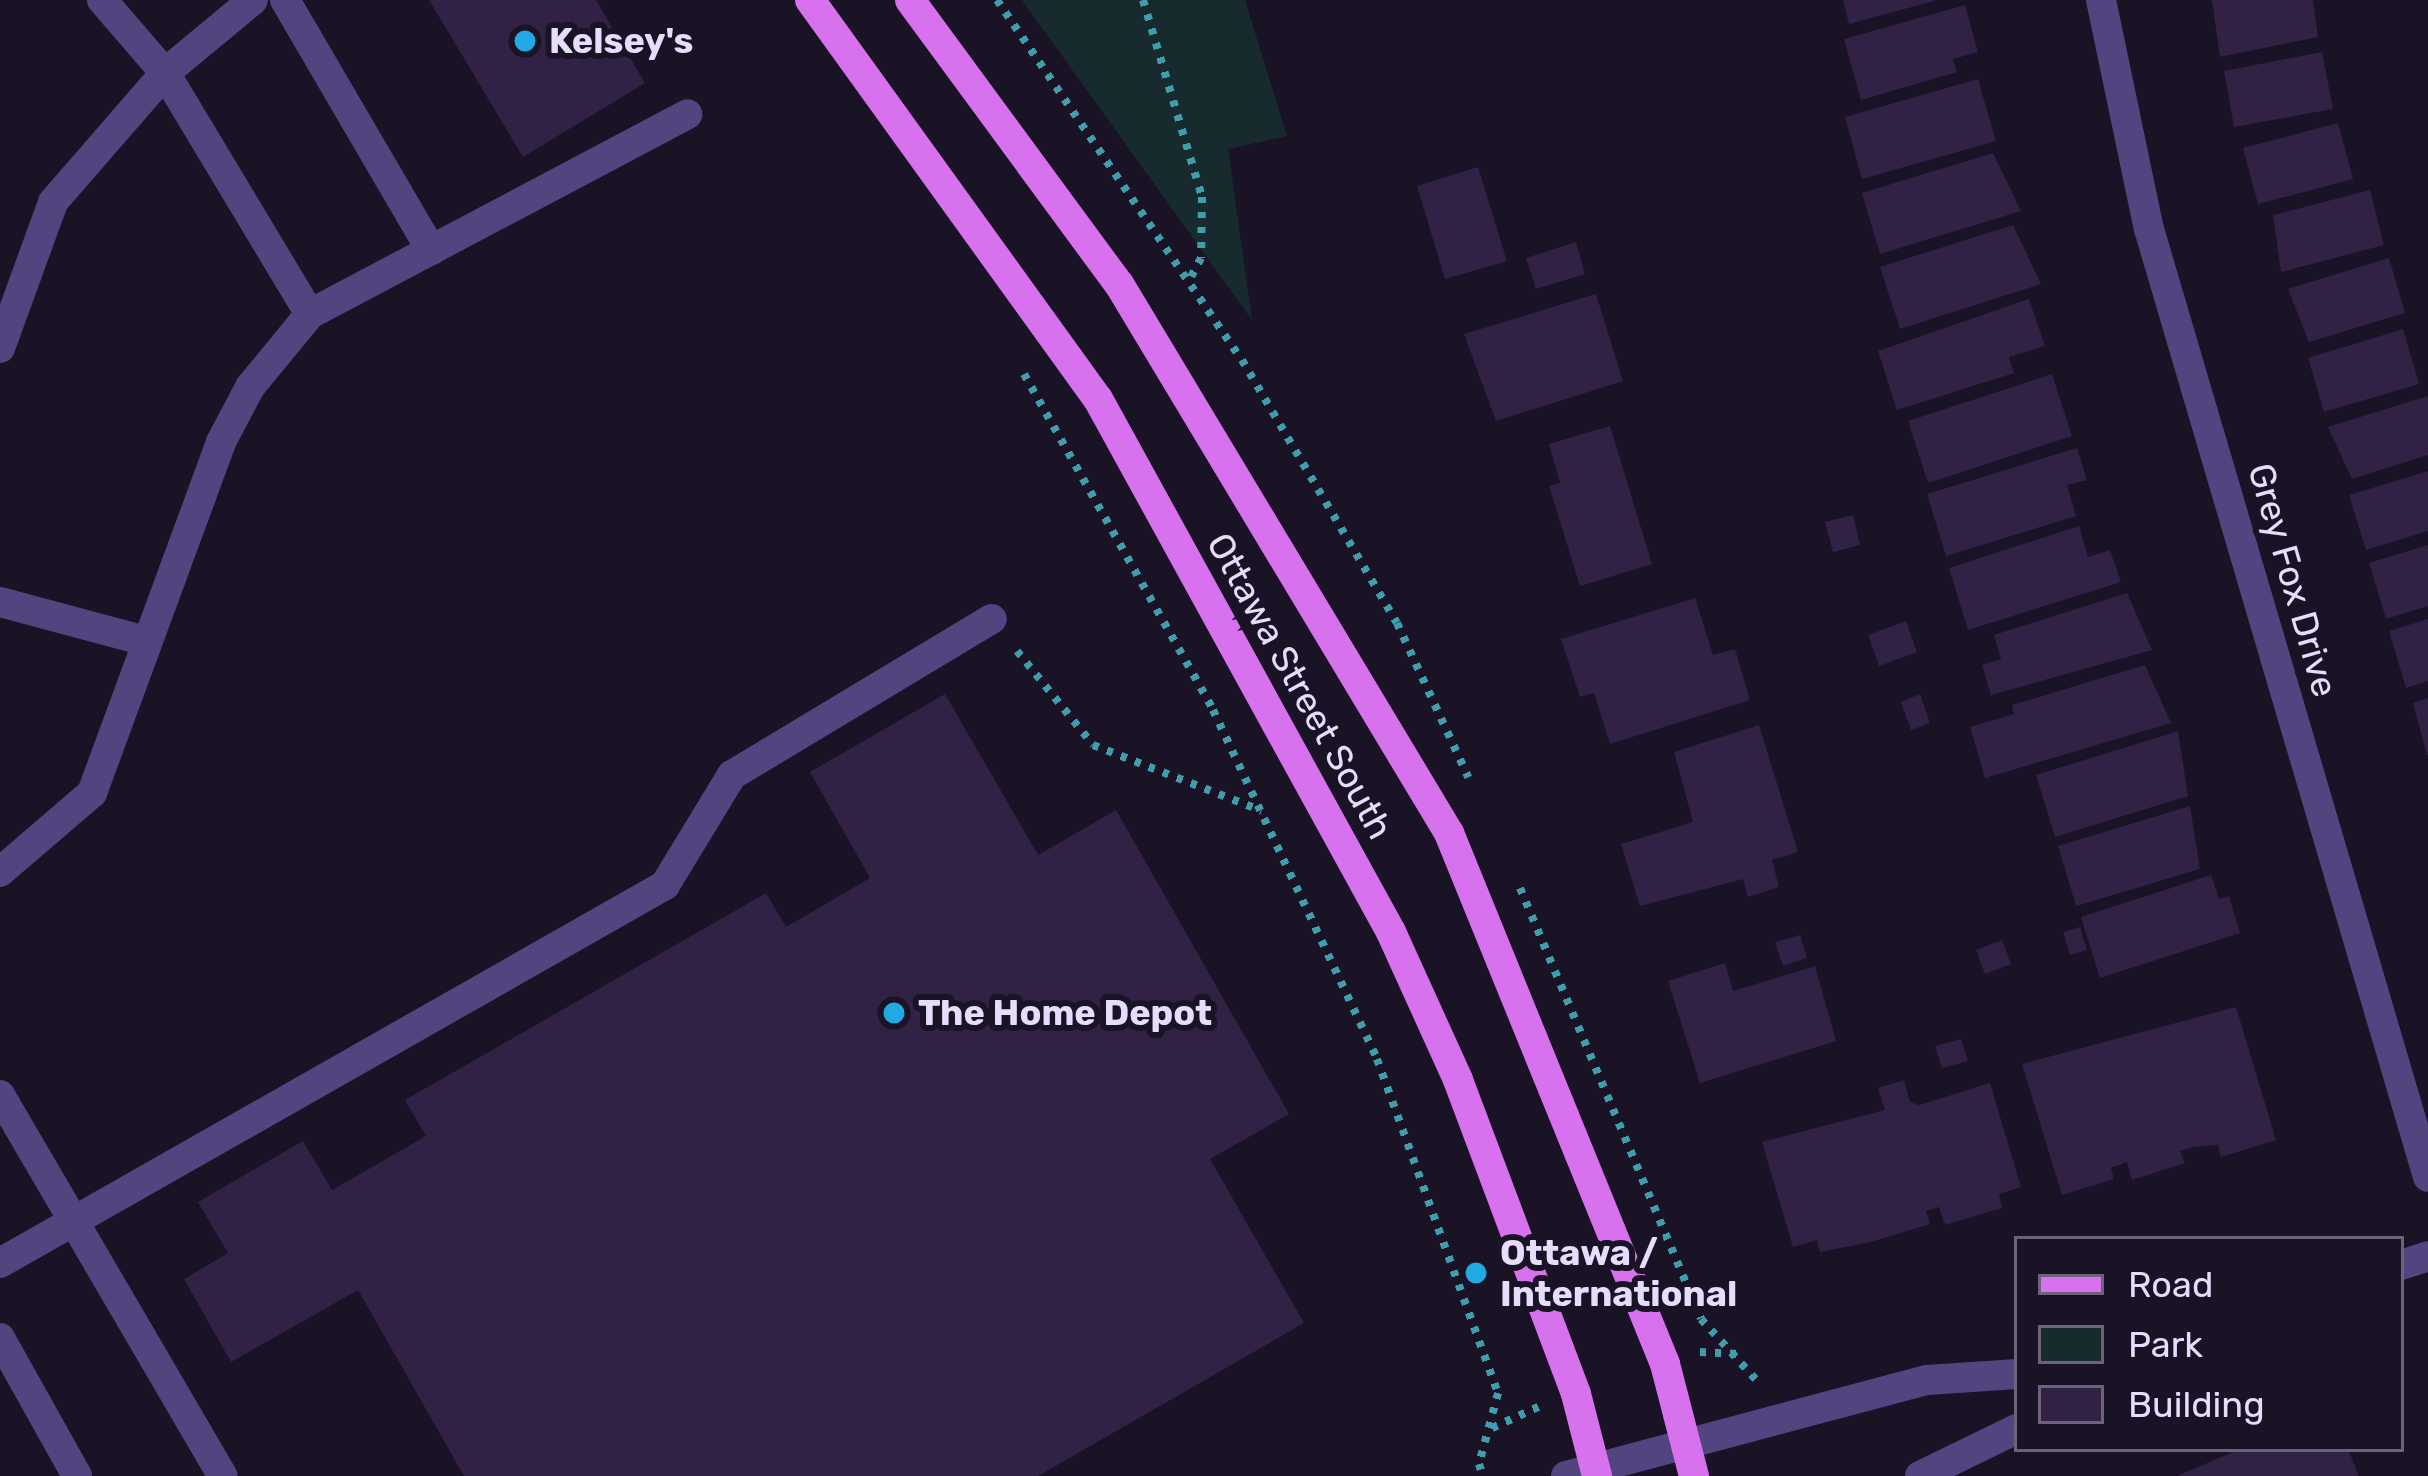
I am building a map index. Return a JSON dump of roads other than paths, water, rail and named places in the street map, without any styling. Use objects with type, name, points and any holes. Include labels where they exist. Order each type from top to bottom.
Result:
[{"type":"main road","name":"Ottawa Street South","points":[[810,0],[1099,400],[1391,932],[1475,1125],[1576,1394],[1586,1473]]},
{"type":"main road","name":"Ottawa Street South","points":[[910,0],[1131,302],[1449,833],[1665,1364],[1694,1476]]},
{"type":"street","points":[[102,0],[165,74],[310,314]]},
{"type":"street","points":[[0,348],[53,202],[165,74],[253,0]]},
{"type":"street","points":[[285,0],[431,250]]},
{"type":"street","name":"Grey Fox Drive","points":[[2102,0],[2149,229],[2428,1177]]},
{"type":"street","points":[[0,872],[92,794],[142,640],[221,442],[250,387],[310,314],[687,114]]},
{"type":"street","points":[[0,602],[142,640]]},
{"type":"street","points":[[0,1263],[664,885],[732,775],[992,620]]},
{"type":"street","points":[[0,1095],[224,1476]]},
{"type":"street","points":[[0,1338],[77,1476]]},
{"type":"street","points":[[1586,1473],[1927,1380],[2014,1374]]},
{"type":"street","points":[[1921,1476],[2014,1430]]},
{"type":"street","points":[[1654,1476],[1687,1444]]},
{"type":"place","name":"Kelsey's","points":[[525,41]]},
{"type":"place","name":"The Home Depot","points":[[894,1013]]},
{"type":"place","name":"Ottawa / International","points":[[1476,1273]]}]
